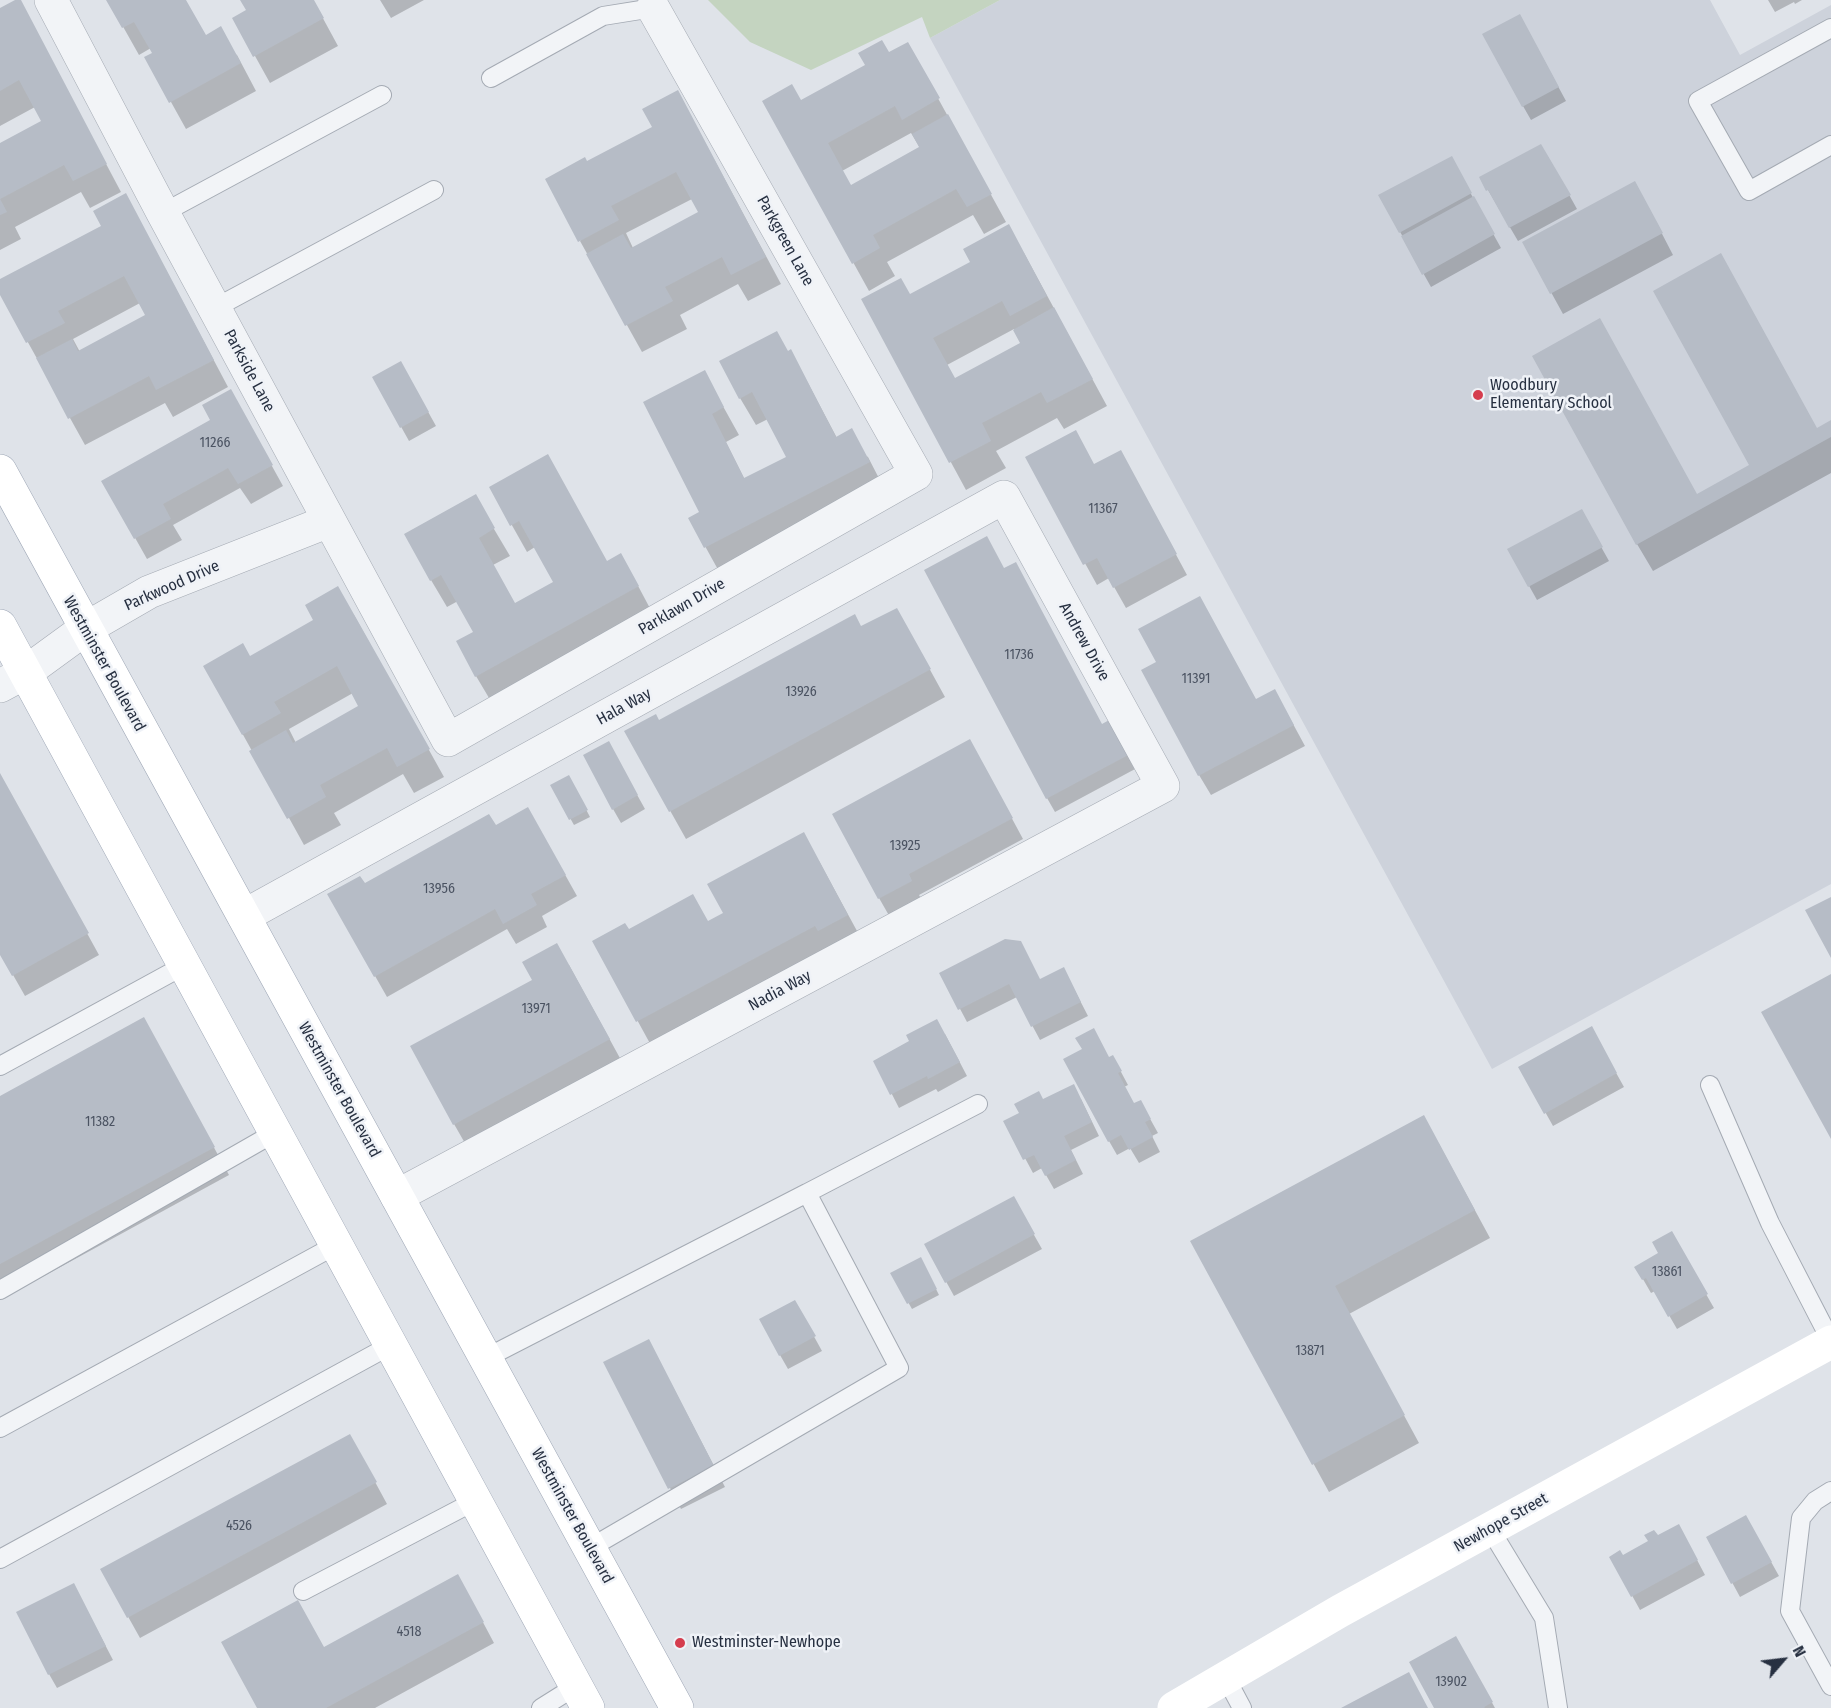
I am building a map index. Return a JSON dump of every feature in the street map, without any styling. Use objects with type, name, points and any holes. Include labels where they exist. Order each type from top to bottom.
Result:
[{"type":"main road","name":"Westminster Boulevard","points":[[0,471],[677,1708]]},
{"type":"main road","points":[[0,626],[13,679],[185,965],[582,1697]]},
{"type":"main road","name":"Newhope Street","points":[[1174,1708],[1340,1611],[1831,1341]]},
{"type":"street","name":"Parkside Lane","points":[[51,0],[163,213],[448,740]]},
{"type":"street","name":"Parkgreen Lane","points":[[653,8],[916,474]]},
{"type":"street","name":"Parklawn Drive","points":[[448,740],[916,474]]},
{"type":"street","name":"Andrew Drive","points":[[1004,497],[1163,786]]},
{"type":"street","name":"Hala Way","points":[[244,916],[1004,497]]},
{"type":"street","name":"Parkwood Drive","points":[[13,679],[85,629],[149,592],[329,521]]},
{"type":"street","name":"Nadia Way","points":[[397,1196],[1163,786]]},
{"type":"lane","points":[[490,78],[603,16],[653,8]]},
{"type":"lane","points":[[1831,28],[1698,101],[1749,190],[1831,145]]},
{"type":"lane","points":[[163,213],[382,94]]},
{"type":"lane","points":[[215,308],[434,190]]},
{"type":"lane","points":[[0,1066],[185,965]]},
{"type":"lane","points":[[1710,1085],[1770,1223],[1831,1341]]},
{"type":"lane","points":[[486,1358],[978,1104]]},
{"type":"lane","points":[[0,1290],[276,1132]]},
{"type":"lane","points":[[590,1548],[898,1368],[807,1193]]},
{"type":"lane","points":[[0,1428],[336,1245]]},
{"type":"lane","points":[[0,1559],[391,1345]]},
{"type":"lane","points":[[1831,1491],[1815,1501],[1801,1518],[1790,1611],[1831,1686]]},
{"type":"lane","points":[[303,1591],[475,1501]]},
{"type":"lane","points":[[1490,1529],[1544,1618],[1558,1708]]},
{"type":"lane","points":[[1226,1678],[1242,1708]]},
{"type":"lane","points":[[541,1708],[582,1697]]},
{"type":"shaded area","name":"Woodbury Elementary School","points":[[1000,0],[1710,0],[1740,55],[1831,5],[1831,884],[1492,1069],[930,38]]},
{"type":"green space","points":[[708,0],[1000,0],[930,38],[922,17],[811,70],[750,42]]},
{"type":"building","points":[[15,0],[21,0],[107,164],[73,181],[64,165],[0,199],[0,143],[41,121],[19,80],[0,91],[0,8]]},
{"type":"building","points":[[106,0],[186,0],[206,35],[221,26],[241,63],[169,103],[144,57],[152,53],[134,22],[122,28]]},
{"type":"building","points":[[240,0],[314,0],[324,18],[253,57],[232,18],[246,10]]},
{"type":"building","points":[[1520,14],[1559,87],[1522,107],[1482,34]]},
{"type":"building","points":[[882,40],[889,52],[908,42],[940,98],[902,120],[895,106],[828,143],[851,185],[919,147],[912,134],[948,114],[992,194],[967,207],[956,189],[873,235],[880,248],[852,264],[762,101],[792,84],[801,100],[865,65],[858,53]]},
{"type":"building","points":[[678,90],[766,257],[731,275],[722,257],[665,287],[673,301],[625,326],[586,254],[623,234],[631,248],[698,212],[676,172],[611,206],[619,220],[578,242],[545,179],[585,157],[587,161],[652,127],[642,109]]},
{"type":"building","points":[[1541,144],[1571,195],[1509,228],[1479,177]]},
{"type":"building","points":[[1452,156],[1472,193],[1399,233],[1378,195]]},
{"type":"building","points":[[1635,181],[1663,233],[1550,294],[1522,242]]},
{"type":"building","points":[[126,193],[214,360],[156,390],[149,376],[68,419],[36,358],[72,339],[78,351],[145,315],[124,276],[58,311],[65,323],[26,343],[0,295],[0,279],[101,226],[93,211]]},
{"type":"building","points":[[1474,196],[1495,234],[1422,275],[1401,236]]},
{"type":"building","points":[[0,199],[7,212],[0,215]]},
{"type":"building","points":[[1009,224],[1047,296],[1010,316],[1002,301],[933,338],[955,378],[1020,343],[1013,330],[1054,307],[1093,379],[1047,403],[1041,392],[982,423],[991,441],[949,463],[861,299],[901,278],[910,294],[970,262],[963,249]]},
{"type":"building","points":[[1721,253],[1817,428],[1831,420],[1831,437],[1636,545],[1532,356],[1600,318],[1697,494],[1749,465],[1653,291]]},
{"type":"building","points":[[777,331],[788,351],[791,349],[836,437],[852,428],[870,462],[704,548],[688,518],[699,512],[643,402],[705,370],[724,407],[712,414],[744,478],[786,457],[752,392],[739,399],[719,361]]},
{"type":"building","points":[[401,361],[429,412],[400,428],[372,377]]},
{"type":"building","points":[[231,389],[273,465],[238,484],[228,468],[163,504],[171,519],[134,539],[101,481],[210,420],[202,405]]},
{"type":"building","points":[[1076,430],[1094,464],[1121,450],[1177,554],[1113,588],[1097,558],[1083,565],[1025,457]]},
{"type":"building","points":[[548,454],[607,561],[621,553],[639,586],[475,677],[456,641],[473,632],[441,575],[430,581],[404,534],[476,494],[495,528],[479,538],[515,603],[553,582],[519,521],[510,526],[489,487]]},
{"type":"building","points":[[1582,509],[1603,547],[1528,587],[1507,549]]},
{"type":"building","points":[[987,536],[1004,568],[1016,562],[1102,724],[1111,719],[1130,754],[1046,799],[924,570]]},
{"type":"building","points":[[338,586],[430,749],[397,767],[387,748],[320,785],[326,797],[287,819],[249,751],[286,730],[293,743],[358,706],[337,666],[274,702],[281,713],[242,735],[203,666],[243,643],[250,656],[313,620],[305,605]]},
{"type":"building","points":[[1200,596],[1256,699],[1275,689],[1294,725],[1198,776],[1141,670],[1156,662],[1138,629]]},
{"type":"building","points":[[897,608],[931,669],[669,812],[624,731],[656,714],[659,720],[855,614],[861,626]]},
{"type":"building","points":[[970,739],[1013,818],[909,874],[912,881],[878,899],[832,814]]},
{"type":"building","points":[[609,741],[638,795],[612,810],[583,755]]},
{"type":"building","points":[[0,773],[89,933],[12,976],[0,955]]},
{"type":"building","points":[[569,775],[588,810],[569,820],[550,785]]},
{"type":"building","points":[[528,807],[566,875],[531,894],[537,905],[503,924],[495,909],[374,977],[327,894],[360,876],[365,883],[489,814],[496,825]]},
{"type":"building","points":[[804,832],[848,915],[818,931],[815,926],[636,1022],[592,941],[625,923],[629,929],[693,894],[708,921],[723,913],[707,884]]},
{"type":"building","points":[[1831,897],[1831,958],[1805,910]]},
{"type":"building","points":[[1005,939],[1021,941],[1040,979],[1064,967],[1081,1002],[1031,1027],[1009,984],[958,1010],[939,973]]},
{"type":"building","points":[[557,943],[610,1039],[453,1125],[410,1046],[532,980],[522,962]]},
{"type":"building","points":[[1831,974],[1831,1139],[1761,1012]]},
{"type":"building","points":[[144,1017],[215,1147],[0,1264],[0,1096]]},
{"type":"building","points":[[937,1019],[960,1062],[890,1095],[873,1061],[909,1041],[906,1035]]},
{"type":"building","points":[[1592,1026],[1617,1073],[1544,1114],[1518,1067]]},
{"type":"building","points":[[1094,1028],[1109,1057],[1113,1055],[1122,1071],[1118,1073],[1134,1103],[1141,1100],[1151,1119],[1145,1122],[1153,1137],[1129,1150],[1121,1135],[1108,1142],[1063,1059],[1082,1049],[1075,1038]]},
{"type":"building","points":[[1074,1084],[1092,1122],[1064,1136],[1076,1160],[1045,1176],[1034,1155],[1023,1160],[1003,1121],[1019,1113],[1014,1104],[1039,1091],[1043,1099]]},
{"type":"building","points":[[1424,1115],[1475,1210],[1335,1286],[1405,1415],[1312,1465],[1190,1241]]},
{"type":"building","points":[[1014,1196],[1035,1234],[945,1283],[924,1244]]},
{"type":"building","points":[[1672,1231],[1708,1294],[1668,1317],[1646,1278],[1642,1280],[1634,1267],[1658,1253],[1652,1242]]},
{"type":"building","points":[[921,1257],[937,1289],[907,1304],[890,1273]]},
{"type":"building","points":[[795,1300],[816,1336],[779,1356],[759,1319]]},
{"type":"building","points":[[649,1339],[714,1466],[668,1489],[603,1362]]},
{"type":"building","points":[[350,1434],[377,1482],[127,1618],[100,1569]]},
{"type":"building","points":[[1746,1515],[1772,1562],[1731,1584],[1706,1537]]},
{"type":"building","points":[[1679,1524],[1698,1560],[1631,1597],[1609,1557],[1620,1550],[1623,1555],[1648,1541],[1644,1535],[1654,1530],[1658,1535]]},
{"type":"building","points":[[458,1574],[484,1622],[326,1708],[257,1708],[221,1642],[298,1600],[324,1647]]},
{"type":"building","points":[[74,1583],[106,1646],[48,1675],[16,1612]]},
{"type":"building","points":[[1456,1636],[1493,1702],[1485,1708],[1434,1708],[1409,1662]]},
{"type":"building","points":[[1409,1672],[1428,1708],[1341,1708]]},
{"type":"place","name":"Woodbury Elementary School","points":[[1478,395]]},
{"type":"place","name":"Westminster-Newhope","points":[[680,1643]]}]
